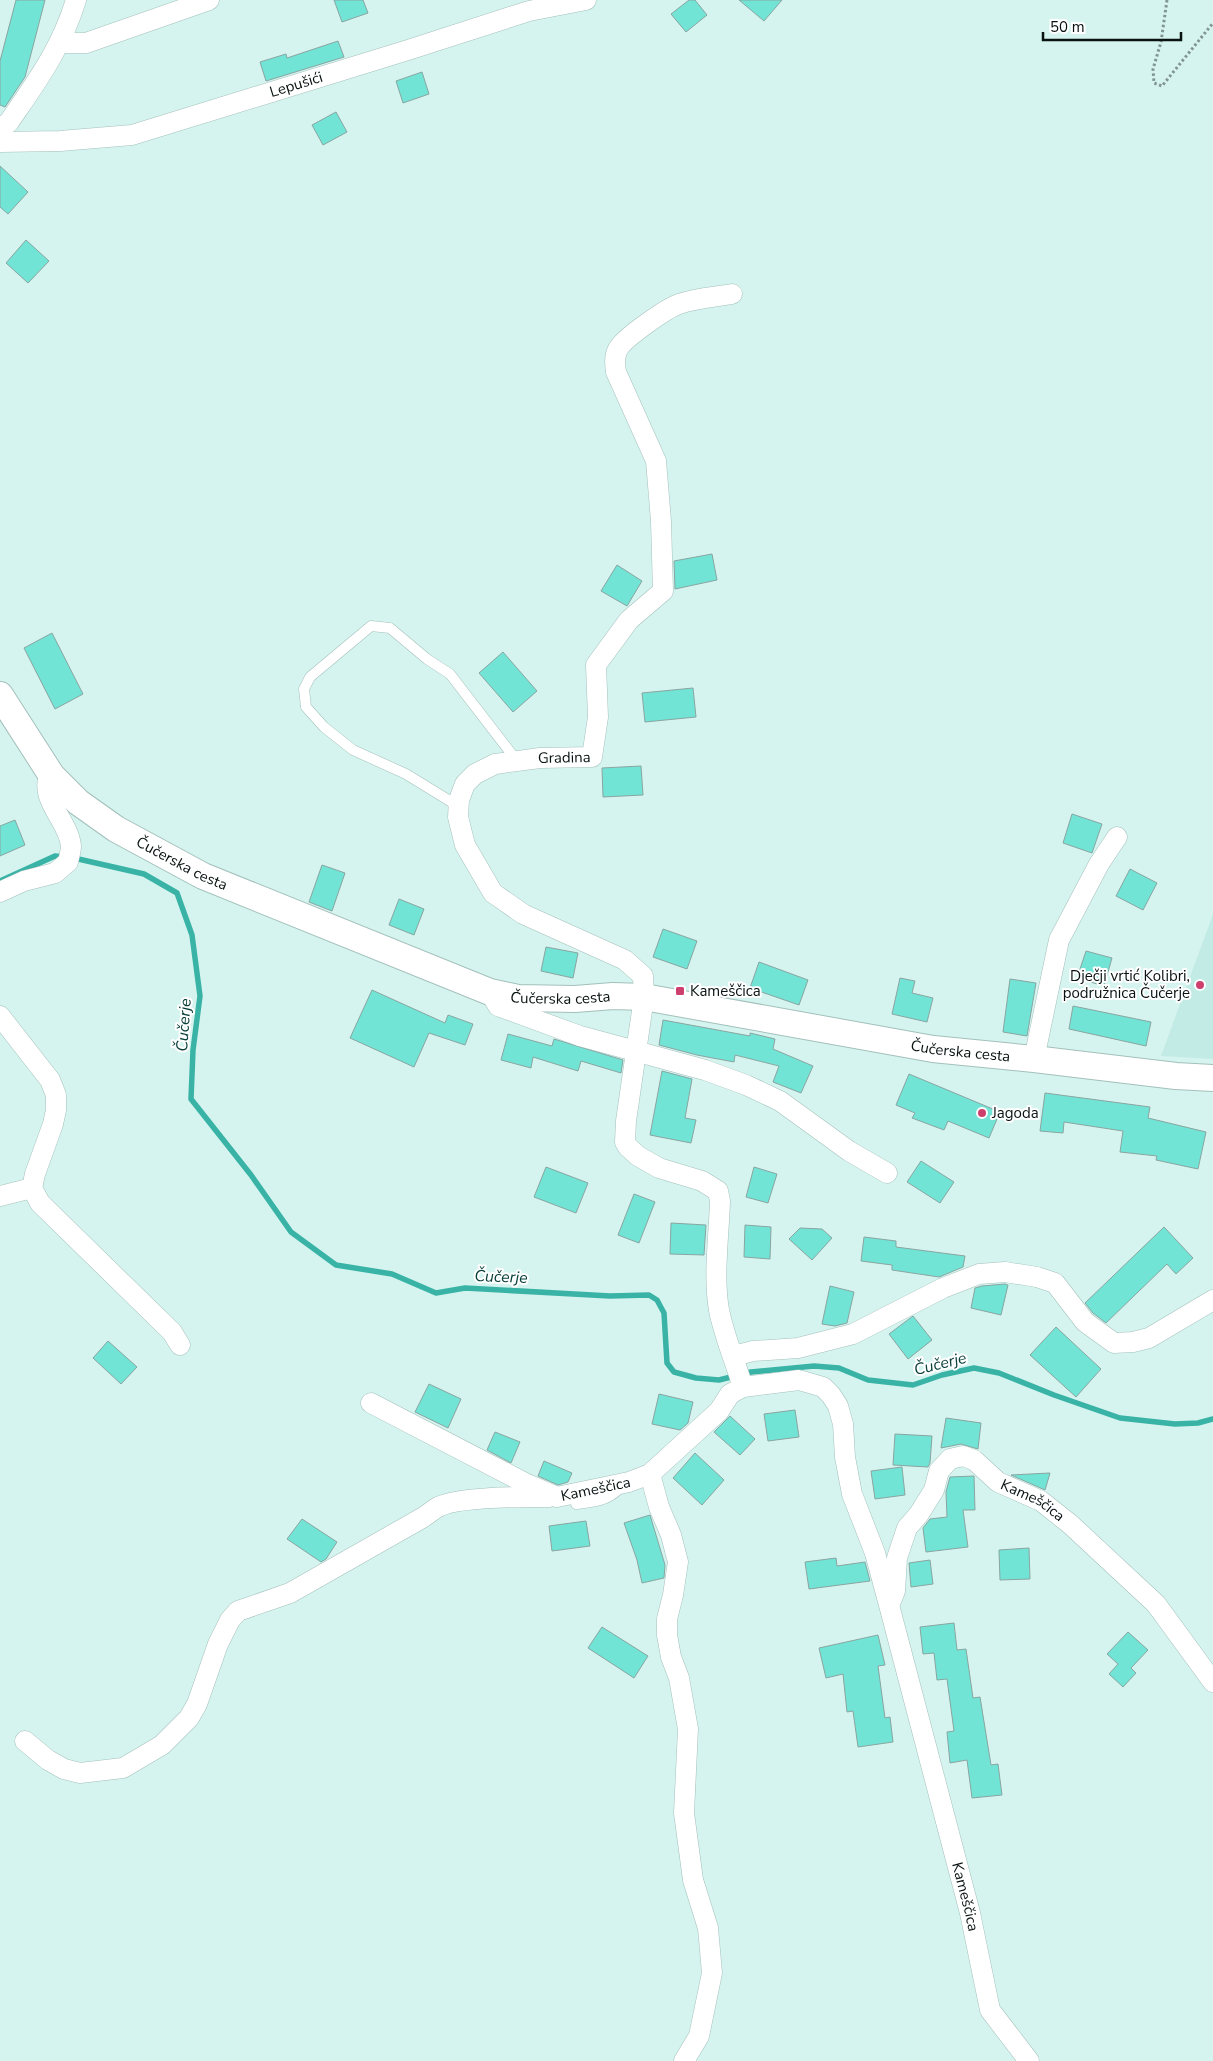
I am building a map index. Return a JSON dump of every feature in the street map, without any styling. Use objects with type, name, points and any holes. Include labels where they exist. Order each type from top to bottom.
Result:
[{"type":"street","points":[[0,129],[9,122],[60,43],[68,28],[76,0]]},
{"type":"street","points":[[60,43],[86,43],[209,0]]},
{"type":"street","name":"Lepušići","points":[[0,142],[60,141],[132,135],[529,11],[586,0]]},
{"type":"street","name":"Gradina","points":[[644,997],[643,976],[625,960],[523,914],[493,893],[465,845],[458,817],[458,806],[465,784],[475,774],[495,764],[540,758],[592,757],[598,717],[596,664],[629,620],[663,592],[661,522],[656,462],[616,372],[614,358],[620,346],[662,312],[698,299],[732,294]]},
{"type":"street","name":"Čučerska cesta","points":[[0,695],[50,774],[78,802],[116,829],[203,876],[490,992],[518,998],[644,997],[933,1049],[1176,1076],[1213,1078]]},
{"type":"street","points":[[0,892],[24,881],[55,873],[68,862],[71,846],[65,828],[46,789],[46,781],[50,774]]},
{"type":"street","points":[[1034,1059],[1058,940],[1099,864],[1117,837]]},
{"type":"street","points":[[490,992],[498,1006],[580,1036],[705,1070],[746,1085],[780,1101],[849,1151],[888,1173]]},
{"type":"street","points":[[644,997],[626,1121],[625,1142],[628,1148],[652,1164],[702,1181],[718,1191],[720,1201],[719,1307],[724,1334],[739,1373]]},
{"type":"street","points":[[0,1016],[50,1080],[56,1095],[56,1110],[53,1124],[35,1174],[32,1188],[40,1203],[172,1332],[180,1345]]},
{"type":"street","points":[[0,1196],[32,1188]]},
{"type":"street","points":[[739,1373],[752,1352],[798,1348],[853,1334],[935,1292],[980,1274],[1005,1272],[1038,1277],[1054,1283],[1085,1322],[1114,1343],[1132,1342],[1149,1338],[1213,1300]]},
{"type":"street","name":"Kameščica","points":[[371,1403],[527,1484],[557,1497],[624,1483],[650,1474],[719,1412],[730,1394],[739,1373],[799,1380],[823,1387],[831,1395],[838,1406],[843,1424],[845,1457],[852,1494],[875,1553],[970,1913],[990,2010],[1029,2061]]},
{"type":"street","name":"Kameščica","points":[[889,1605],[895,1591],[897,1558],[907,1528],[919,1514],[934,1490],[939,1471],[950,1459],[963,1456],[974,1460],[998,1482],[1041,1501],[1070,1524],[1156,1604],[1213,1682]]},
{"type":"street","points":[[650,1474],[659,1507],[672,1535],[678,1562],[667,1619],[667,1634],[671,1657],[679,1678],[688,1729],[684,1813],[693,1880],[708,1928],[712,1972],[699,2036],[684,2061]]},
{"type":"street","points":[[25,1741],[48,1760],[64,1769],[80,1772],[123,1768],[162,1745],[189,1718],[197,1704],[218,1644],[230,1620],[238,1612],[290,1593],[439,1507],[464,1501],[557,1497]]},
{"type":"lane","points":[[458,806],[406,774],[353,750],[324,727],[306,707],[304,689],[310,676],[371,626],[390,628],[427,659],[450,674],[517,761]]},
{"type":"lane","points":[[576,1504],[600,1501],[613,1494],[624,1483]]},
{"type":"path","points":[[1167,0],[1161,42],[1153,69],[1154,82],[1162,86],[1213,24]]},
{"type":"shaded area","name":"Dječji vrtić Kolibri, podružnica Čučerje","points":[[1213,914],[1213,1059],[1161,1056]]},
{"type":"building","points":[[16,0],[45,0],[25,77],[5,107],[0,105],[0,61]]},
{"type":"building","points":[[334,0],[363,0],[368,13],[342,22]]},
{"type":"building","points":[[689,0],[695,0],[707,15],[686,32],[671,14]]},
{"type":"building","points":[[739,0],[782,0],[764,21]]},
{"type":"building","points":[[338,41],[344,57],[266,81],[260,62],[286,54],[287,58]]},
{"type":"building","points":[[422,72],[429,94],[403,103],[396,81]]},
{"type":"building","points":[[336,112],[347,132],[323,145],[312,125]]},
{"type":"building","points":[[0,166],[28,192],[8,214],[0,207]]},
{"type":"building","points":[[26,240],[49,261],[28,283],[6,263]]},
{"type":"building","points":[[712,554],[717,580],[675,589],[674,561]]},
{"type":"building","points":[[617,565],[642,581],[627,606],[601,591]]},
{"type":"building","points":[[52,633],[83,694],[55,709],[24,648]]},
{"type":"building","points":[[503,652],[537,691],[513,712],[479,673]]},
{"type":"building","points":[[693,688],[696,717],[645,722],[642,693]]},
{"type":"building","points":[[641,766],[643,795],[603,797],[602,768]]},
{"type":"building","points":[[1072,814],[1102,824],[1092,853],[1063,843]]},
{"type":"building","points":[[15,820],[25,845],[0,856],[0,826]]},
{"type":"building","points":[[322,865],[345,873],[332,911],[309,902]]},
{"type":"building","points":[[1130,869],[1157,883],[1143,910],[1116,896]]},
{"type":"building","points":[[399,899],[424,909],[414,935],[389,925]]},
{"type":"building","points":[[663,929],[697,941],[687,969],[653,957]]},
{"type":"building","points":[[546,947],[578,953],[573,978],[541,971]]},
{"type":"building","points":[[1086,951],[1112,958],[1104,986],[1077,978]]},
{"type":"building","points":[[759,962],[808,980],[799,1005],[750,988]]},
{"type":"building","points":[[900,978],[915,981],[912,993],[933,998],[927,1022],[892,1014]]},
{"type":"building","points":[[1010,979],[1036,983],[1027,1036],[1003,1032]]},
{"type":"building","points":[[372,990],[445,1023],[448,1015],[473,1024],[465,1045],[429,1033],[414,1067],[350,1038]]},
{"type":"building","points":[[1073,1006],[1151,1022],[1146,1046],[1069,1029]]},
{"type":"building","points":[[663,1020],[750,1036],[750,1033],[775,1039],[773,1049],[813,1066],[801,1093],[773,1082],[779,1066],[735,1055],[734,1062],[659,1045]]},
{"type":"building","points":[[508,1034],[552,1046],[554,1039],[623,1060],[621,1073],[581,1061],[578,1071],[533,1057],[531,1068],[501,1060]]},
{"type":"building","points":[[662,1071],[692,1079],[685,1118],[696,1120],[691,1143],[650,1135]]},
{"type":"building","points":[[909,1074],[1000,1112],[989,1138],[948,1121],[944,1130],[912,1118],[915,1113],[896,1105]]},
{"type":"building","points":[[1045,1093],[1150,1107],[1148,1118],[1206,1132],[1198,1169],[1156,1160],[1157,1156],[1120,1152],[1123,1131],[1064,1122],[1063,1133],[1040,1131]]},
{"type":"building","points":[[921,1161],[954,1182],[940,1203],[907,1182]]},
{"type":"building","points":[[546,1167],[588,1183],[576,1213],[534,1197]]},
{"type":"building","points":[[754,1167],[777,1174],[768,1203],[746,1197]]},
{"type":"building","points":[[634,1194],[655,1202],[639,1243],[618,1235]]},
{"type":"building","points":[[671,1223],[706,1225],[704,1255],[670,1254]]},
{"type":"building","points":[[745,1225],[771,1227],[770,1259],[744,1257]]},
{"type":"building","points":[[1164,1227],[1193,1258],[1176,1274],[1167,1264],[1106,1323],[1093,1313],[1085,1303]]},
{"type":"building","points":[[800,1228],[822,1229],[832,1238],[812,1260],[789,1239]]},
{"type":"building","points":[[864,1237],[896,1241],[896,1247],[965,1256],[963,1267],[939,1277],[892,1270],[892,1265],[861,1261]]},
{"type":"building","points":[[1008,1285],[1001,1315],[971,1308],[975,1288]]},
{"type":"building","points":[[830,1286],[854,1292],[847,1323],[835,1326],[822,1324]]},
{"type":"building","points":[[913,1316],[932,1340],[908,1359],[889,1334]]},
{"type":"building","points":[[1056,1327],[1101,1369],[1076,1397],[1030,1355]]},
{"type":"building","points":[[108,1341],[137,1367],[121,1384],[93,1358]]},
{"type":"building","points":[[429,1384],[461,1399],[448,1428],[415,1412]]},
{"type":"building","points":[[659,1394],[693,1402],[688,1423],[680,1430],[652,1424]]},
{"type":"building","points":[[795,1410],[799,1437],[768,1441],[764,1414]]},
{"type":"building","points":[[730,1416],[755,1439],[740,1455],[714,1432]]},
{"type":"building","points":[[946,1418],[981,1423],[978,1449],[961,1444],[941,1448]]},
{"type":"building","points":[[495,1432],[520,1442],[511,1463],[487,1450]]},
{"type":"building","points":[[895,1434],[932,1436],[928,1467],[893,1465]]},
{"type":"building","points":[[695,1453],[724,1480],[702,1505],[673,1478]]},
{"type":"building","points":[[544,1461],[572,1473],[568,1482],[558,1485],[538,1476]]},
{"type":"building","points":[[902,1467],[905,1495],[875,1499],[871,1471]]},
{"type":"building","points":[[1050,1473],[1045,1490],[1011,1475]]},
{"type":"building","points":[[974,1476],[975,1510],[963,1510],[968,1547],[926,1552],[923,1528],[930,1519],[947,1517],[946,1492],[950,1477]]},
{"type":"building","points":[[650,1515],[665,1565],[664,1578],[642,1583],[637,1560],[624,1523]]},
{"type":"building","points":[[302,1519],[337,1542],[326,1559],[321,1562],[287,1539]]},
{"type":"building","points":[[586,1521],[590,1546],[552,1551],[549,1526]]},
{"type":"building","points":[[1029,1548],[1030,1579],[1000,1580],[999,1550]]},
{"type":"building","points":[[836,1558],[837,1566],[865,1562],[870,1581],[809,1589],[805,1562]]},
{"type":"building","points":[[930,1560],[933,1584],[911,1587],[909,1563]]},
{"type":"building","points":[[954,1623],[957,1650],[966,1649],[973,1698],[980,1697],[991,1765],[998,1764],[1002,1795],[972,1798],[967,1760],[950,1763],[947,1732],[954,1731],[947,1679],[937,1680],[934,1653],[923,1654],[920,1627]]},
{"type":"building","points":[[602,1627],[648,1656],[634,1678],[588,1648]]},
{"type":"building","points":[[1128,1632],[1148,1650],[1131,1668],[1136,1673],[1123,1687],[1109,1674],[1118,1664],[1107,1654]]},
{"type":"building","points":[[878,1635],[885,1665],[878,1666],[885,1718],[890,1717],[893,1742],[858,1747],[853,1711],[847,1712],[843,1674],[826,1678],[819,1648]]},
{"type":"waterway","name":"Čučerje","points":[[0,881],[55,856],[65,857]]},
{"type":"waterway","name":"Čučerje","points":[[74,858],[144,874],[177,893],[192,935],[200,996],[193,1050],[191,1099],[251,1175],[291,1232],[336,1265],[392,1274],[436,1293],[465,1288],[610,1296],[649,1295],[657,1300],[664,1313],[667,1363],[674,1372],[696,1378],[719,1380],[751,1372],[814,1366],[839,1368],[868,1380],[913,1385],[942,1375],[974,1368],[999,1373],[1120,1418],[1175,1424],[1198,1423],[1213,1419]]},
{"type":"place","name":"Dječji vrtić Kolibri, podružnica Čučerje","points":[[1200,985]]},
{"type":"place","name":"Kameščica","points":[[680,991]]},
{"type":"place","name":"Jagoda","points":[[982,1113]]}]
